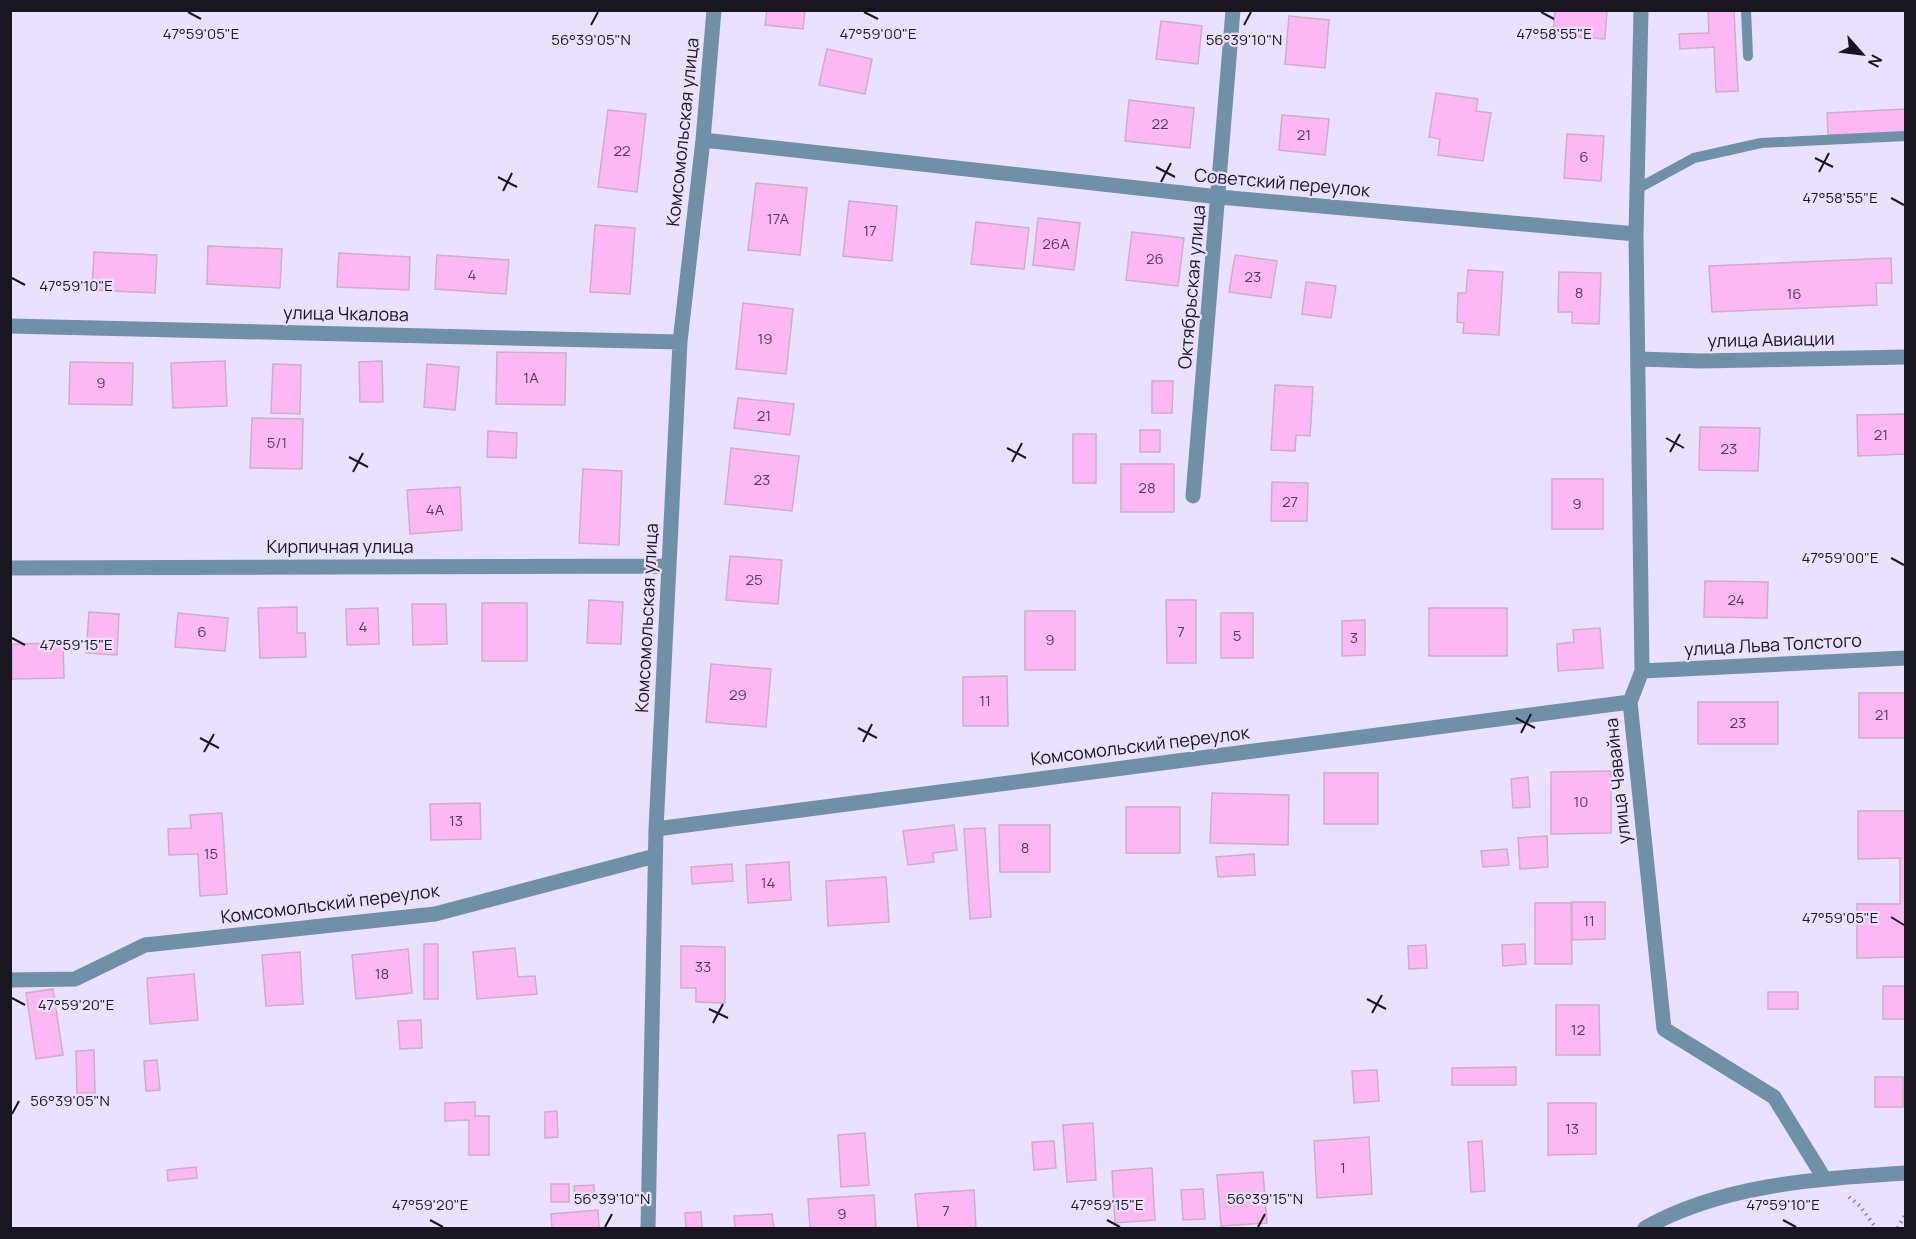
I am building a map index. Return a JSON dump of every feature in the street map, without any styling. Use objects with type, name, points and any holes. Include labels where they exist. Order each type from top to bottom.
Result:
[{"type":"street","name":"Комсомольская улица","points":[[648,1228],[655,856],[680,342],[703,140],[714,10]]},
{"type":"street","name":"Октябрьская улица","points":[[1193,496],[1233,10]]},
{"type":"street","points":[[1636,234],[1641,10]]},
{"type":"street","name":"Советский переулок","points":[[703,140],[1219,197],[1636,234]]},
{"type":"street","name":"улица Чавайна","points":[[1636,234],[1642,671],[1630,702],[1664,1029],[1774,1097],[1824,1178]]},
{"type":"street","name":"улица Чкалова","points":[[10,326],[680,342]]},
{"type":"street","name":"улица Авиации","points":[[1638,359],[1701,362],[1905,357]]},
{"type":"street","name":"Кирпичная улица","points":[[10,568],[669,566]]},
{"type":"street","name":"улица Льва Толстого","points":[[1642,671],[1905,658]]},
{"type":"street","name":"Комсомольский переулок","points":[[656,829],[1630,702]]},
{"type":"street","name":"Комсомольский переулок","points":[[10,980],[75,980],[145,945],[435,914],[655,856]]},
{"type":"street","points":[[1645,1228],[1674,1212],[1761,1187],[1824,1178],[1905,1173]]},
{"type":"lane","points":[[1746,10],[1748,56]]},
{"type":"lane","points":[[1637,189],[1694,158],[1761,143],[1905,136]]},
{"type":"path","points":[[1824,1178],[1860,1206],[1876,1228]]},
{"type":"path","points":[[1898,1228],[1905,1213]]},
{"type":"building","points":[[767,10],[805,10],[803,29],[765,25]]},
{"type":"building","points":[[1555,10],[1607,10],[1605,39],[1553,35]]},
{"type":"building","points":[[1708,10],[1734,10],[1738,91],[1716,92],[1714,47],[1680,49],[1679,34],[1709,33]]},
{"type":"building","points":[[1289,16],[1329,20],[1325,68],[1285,64]]},
{"type":"building","points":[[1161,21],[1202,26],[1198,64],[1156,59]]},
{"type":"building","points":[[827,49],[872,59],[865,94],[819,85]]},
{"type":"building","points":[[1436,93],[1478,99],[1476,111],[1491,113],[1483,161],[1438,155],[1440,139],[1429,137]]},
{"type":"building","points":[[1129,100],[1194,108],[1190,148],[1125,141]]},
{"type":"building","points":[[1906,109],[1906,132],[1828,135],[1827,113]]},
{"type":"building","points":[[608,110],[646,114],[637,192],[598,187]]},
{"type":"building","points":[[1282,115],[1329,119],[1325,155],[1279,150]]},
{"type":"building","points":[[1567,134],[1604,136],[1601,181],[1564,178]]},
{"type":"building","points":[[756,183],[807,188],[800,255],[748,250]]},
{"type":"building","points":[[849,201],[897,206],[892,261],[843,256]]},
{"type":"building","points":[[1038,218],[1080,223],[1074,270],[1033,265]]},
{"type":"building","points":[[976,222],[1029,228],[1024,269],[971,264]]},
{"type":"building","points":[[595,225],[635,228],[630,294],[590,292]]},
{"type":"building","points":[[1132,232],[1184,238],[1178,286],[1126,280]]},
{"type":"building","points":[[208,246],[282,249],[280,288],[207,284]]},
{"type":"building","points":[[94,252],[157,255],[155,293],[92,290]]},
{"type":"building","points":[[339,253],[410,257],[409,290],[337,287]]},
{"type":"building","points":[[437,255],[509,260],[506,294],[435,289]]},
{"type":"building","points":[[1235,255],[1277,261],[1271,298],[1229,292]]},
{"type":"building","points":[[1891,258],[1892,283],[1876,283],[1877,305],[1712,312],[1709,266]]},
{"type":"building","points":[[1468,270],[1503,272],[1499,335],[1463,333],[1464,323],[1457,322],[1458,293],[1466,293]]},
{"type":"building","points":[[1559,272],[1601,273],[1599,324],[1572,323],[1572,312],[1558,312]]},
{"type":"building","points":[[1306,282],[1336,286],[1331,318],[1302,314]]},
{"type":"building","points":[[743,303],[793,309],[786,374],[736,369]]},
{"type":"building","points":[[497,352],[566,353],[565,405],[496,404]]},
{"type":"building","points":[[225,361],[227,406],[173,408],[171,363]]},
{"type":"building","points":[[382,361],[383,402],[360,402],[359,362]]},
{"type":"building","points":[[70,362],[133,363],[132,405],[69,404]]},
{"type":"building","points":[[273,364],[301,365],[300,414],[271,413]]},
{"type":"building","points":[[427,364],[459,367],[455,410],[424,407]]},
{"type":"building","points":[[1152,381],[1173,381],[1172,413],[1152,413]]},
{"type":"building","points":[[1275,385],[1313,387],[1310,436],[1296,435],[1295,451],[1271,450]]},
{"type":"building","points":[[738,398],[794,404],[790,435],[734,428]]},
{"type":"building","points":[[1906,414],[1906,454],[1858,456],[1857,415]]},
{"type":"building","points":[[252,418],[303,419],[302,469],[250,468]]},
{"type":"building","points":[[1700,427],[1760,428],[1758,471],[1699,470]]},
{"type":"building","points":[[1140,430],[1160,430],[1160,452],[1140,452]]},
{"type":"building","points":[[488,431],[517,433],[516,458],[487,457]]},
{"type":"building","points":[[1073,434],[1096,434],[1096,483],[1073,483]]},
{"type":"building","points":[[731,448],[799,456],[792,511],[725,504]]},
{"type":"building","points":[[1121,464],[1174,464],[1174,512],[1121,512]]},
{"type":"building","points":[[583,469],[622,471],[619,545],[579,543]]},
{"type":"building","points":[[1552,479],[1603,479],[1603,529],[1552,529]]},
{"type":"building","points":[[1272,482],[1308,483],[1307,521],[1271,521]]},
{"type":"building","points":[[460,487],[462,530],[410,534],[407,490]]},
{"type":"building","points":[[730,556],[782,560],[778,604],[726,600]]},
{"type":"building","points":[[1705,581],[1768,582],[1767,618],[1704,617]]},
{"type":"building","points":[[589,600],[623,602],[621,644],[587,643]]},
{"type":"building","points":[[1166,600],[1196,600],[1196,663],[1167,663]]},
{"type":"building","points":[[482,603],[527,603],[527,661],[482,661]]},
{"type":"building","points":[[412,604],[446,604],[447,644],[413,645]]},
{"type":"building","points":[[297,607],[297,633],[305,633],[306,657],[260,658],[258,608]]},
{"type":"building","points":[[378,608],[379,644],[347,645],[346,609]]},
{"type":"building","points":[[1429,608],[1507,608],[1507,656],[1429,656]]},
{"type":"building","points":[[1025,611],[1075,611],[1075,670],[1025,670]]},
{"type":"building","points":[[89,612],[119,614],[117,655],[86,653]]},
{"type":"building","points":[[178,613],[228,618],[225,651],[175,647]]},
{"type":"building","points":[[1221,613],[1253,613],[1253,658],[1221,658]]},
{"type":"building","points":[[1365,620],[1365,655],[1342,656],[1342,621]]},
{"type":"building","points":[[1600,628],[1603,668],[1558,671],[1557,644],[1574,642],[1573,630]]},
{"type":"building","points":[[63,643],[64,678],[12,679],[12,644]]},
{"type":"building","points":[[711,664],[771,669],[766,727],[706,722]]},
{"type":"building","points":[[1007,676],[1008,726],[963,726],[963,677]]},
{"type":"building","points":[[1859,693],[1906,693],[1906,738],[1859,738]]},
{"type":"building","points":[[1698,702],[1778,702],[1778,744],[1698,744]]},
{"type":"building","points":[[1611,771],[1611,833],[1551,834],[1551,772]]},
{"type":"building","points":[[1324,773],[1378,773],[1378,824],[1324,824]]},
{"type":"building","points":[[1528,777],[1530,807],[1513,808],[1511,779]]},
{"type":"building","points":[[1212,793],[1289,795],[1288,845],[1210,843]]},
{"type":"building","points":[[480,803],[481,839],[431,840],[430,804]]},
{"type":"building","points":[[1126,807],[1180,807],[1180,853],[1126,853]]},
{"type":"building","points":[[1858,811],[1906,811],[1906,957],[1857,958],[1857,904],[1900,904],[1900,858],[1858,859]]},
{"type":"building","points":[[222,813],[227,894],[200,896],[198,854],[169,855],[168,829],[191,828],[190,815]]},
{"type":"building","points":[[954,825],[957,850],[933,853],[934,862],[908,865],[903,831]]},
{"type":"building","points":[[999,825],[1050,825],[1050,872],[1000,872]]},
{"type":"building","points":[[985,828],[991,917],[970,919],[964,829]]},
{"type":"building","points":[[1547,836],[1548,867],[1520,869],[1518,838]]},
{"type":"building","points":[[1507,849],[1509,865],[1483,867],[1481,851]]},
{"type":"building","points":[[1254,854],[1255,875],[1218,877],[1216,857]]},
{"type":"building","points":[[789,862],[791,900],[748,903],[746,865]]},
{"type":"building","points":[[732,864],[733,881],[692,884],[691,867]]},
{"type":"building","points":[[886,877],[889,922],[828,926],[826,881]]},
{"type":"building","points":[[1572,902],[1605,902],[1605,939],[1572,940]]},
{"type":"building","points":[[1535,903],[1571,903],[1572,964],[1535,964]]},
{"type":"building","points":[[424,944],[438,944],[438,999],[424,999]]},
{"type":"building","points":[[1525,944],[1526,964],[1503,966],[1502,945]]},
{"type":"building","points":[[1426,945],[1427,968],[1409,969],[1408,946]]},
{"type":"building","points":[[681,946],[725,947],[725,1003],[696,1002],[696,988],[681,988]]},
{"type":"building","points":[[515,948],[518,977],[535,976],[537,994],[477,999],[473,952]]},
{"type":"building","points":[[408,949],[412,993],[356,999],[352,955]]},
{"type":"building","points":[[300,952],[303,1004],[266,1006],[262,955]]},
{"type":"building","points":[[194,974],[198,1020],[150,1024],[147,978]]},
{"type":"building","points":[[1883,986],[1906,986],[1906,1019],[1883,1019]]},
{"type":"building","points":[[53,989],[63,1055],[36,1059],[26,993]]},
{"type":"building","points":[[1768,992],[1798,992],[1798,1009],[1768,1009]]},
{"type":"building","points":[[1556,1005],[1599,1005],[1600,1055],[1556,1055]]},
{"type":"building","points":[[421,1020],[422,1048],[400,1049],[398,1021]]},
{"type":"building","points":[[94,1050],[95,1093],[77,1093],[76,1051]]},
{"type":"building","points":[[157,1060],[160,1090],[146,1091],[144,1061]]},
{"type":"building","points":[[1516,1067],[1516,1085],[1452,1085],[1452,1068]]},
{"type":"building","points":[[1377,1070],[1379,1101],[1354,1103],[1352,1071]]},
{"type":"building","points":[[1875,1077],[1903,1077],[1903,1107],[1875,1107]]},
{"type":"building","points":[[475,1102],[475,1116],[489,1116],[489,1155],[469,1155],[469,1120],[445,1121],[445,1103]]},
{"type":"building","points":[[1548,1103],[1596,1103],[1596,1154],[1548,1155]]},
{"type":"building","points":[[557,1111],[558,1137],[545,1138],[545,1112]]},
{"type":"building","points":[[1093,1123],[1096,1180],[1067,1182],[1063,1125]]},
{"type":"building","points":[[865,1133],[869,1185],[841,1187],[838,1135]]},
{"type":"building","points":[[1369,1137],[1372,1194],[1317,1198],[1314,1141]]},
{"type":"building","points":[[1054,1141],[1056,1168],[1034,1170],[1032,1142]]},
{"type":"building","points":[[1482,1141],[1485,1191],[1471,1192],[1468,1142]]},
{"type":"building","points":[[196,1167],[197,1178],[168,1181],[167,1170]]},
{"type":"building","points":[[1152,1168],[1155,1220],[1115,1223],[1112,1171]]},
{"type":"building","points":[[1263,1172],[1267,1223],[1221,1226],[1217,1175]]},
{"type":"building","points":[[551,1184],[569,1184],[569,1202],[551,1202]]},
{"type":"building","points":[[594,1185],[595,1200],[575,1201],[574,1186]]},
{"type":"building","points":[[1203,1189],[1205,1219],[1183,1220],[1181,1190]]},
{"type":"building","points":[[974,1190],[976,1228],[918,1228],[915,1194]]},
{"type":"building","points":[[874,1195],[876,1228],[810,1228],[808,1199]]},
{"type":"building","points":[[598,1210],[599,1228],[552,1228],[551,1214]]},
{"type":"building","points":[[701,1212],[702,1228],[686,1228],[685,1213]]},
{"type":"building","points":[[772,1214],[774,1228],[735,1228],[734,1216]]}]
